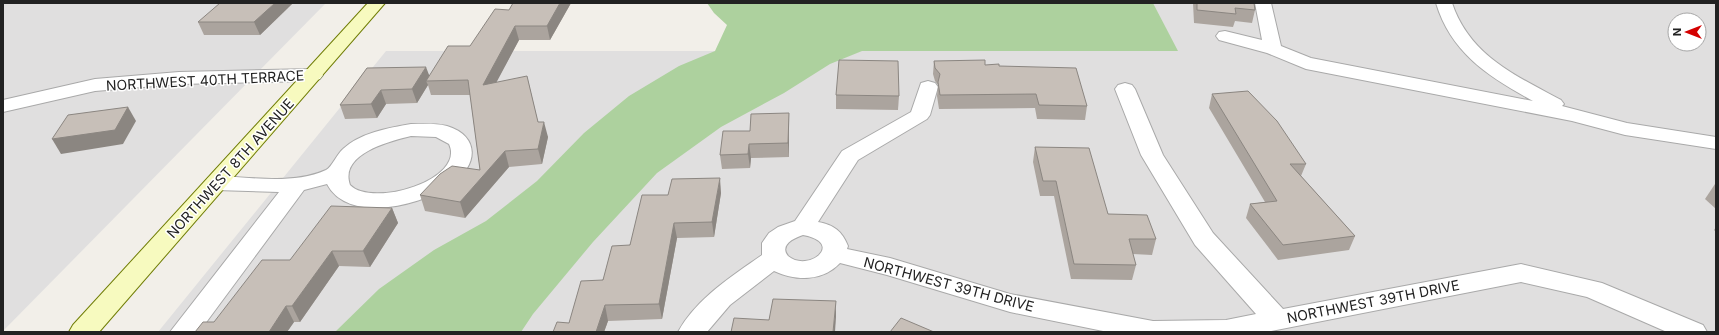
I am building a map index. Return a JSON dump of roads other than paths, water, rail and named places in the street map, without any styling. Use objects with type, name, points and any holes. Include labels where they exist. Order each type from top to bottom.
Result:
[{"type":"street","name":"NORTHWEST 8TH AVENUE","points":[[83,332],[377,3]]},
{"type":"street","points":[[1263,3],[1273,49]]},
{"type":"street","points":[[1444,3],[1446,14],[1463,43],[1486,63],[1525,88],[1575,115]]},
{"type":"street","points":[[1225,36],[1273,49],[1306,63],[1575,115],[1625,129],[1683,136],[1716,143]]},
{"type":"street","name":"NORTHWEST 40TH TERRACE","points":[[3,106],[95,85],[179,78],[313,75]]},
{"type":"street","points":[[803,227],[850,156],[920,115],[928,87]]},
{"type":"street","points":[[1125,89],[1152,155],[1204,239],[1277,320]]},
{"type":"street","points":[[216,183],[296,185],[312,183],[336,174],[341,164],[362,146],[377,138],[405,131],[441,131],[452,136],[459,142],[463,150],[461,160],[456,168],[447,177],[428,188],[406,197],[390,200],[360,199],[341,190],[337,182],[336,174]]},
{"type":"street","points":[[184,332],[296,185]]},
{"type":"street","points":[[803,227],[815,228],[826,232],[835,242],[835,254],[828,262],[819,268],[806,270],[793,269],[782,265],[775,258],[773,250],[774,242],[781,235],[791,230],[803,227]]},
{"type":"street","name":"NORTHWEST 39TH DRIVE","points":[[835,254],[890,267],[1010,303],[1153,331],[1226,330],[1521,273],[1592,289],[1693,332]]},
{"type":"street","points":[[692,332],[721,298],[775,258]]}]
